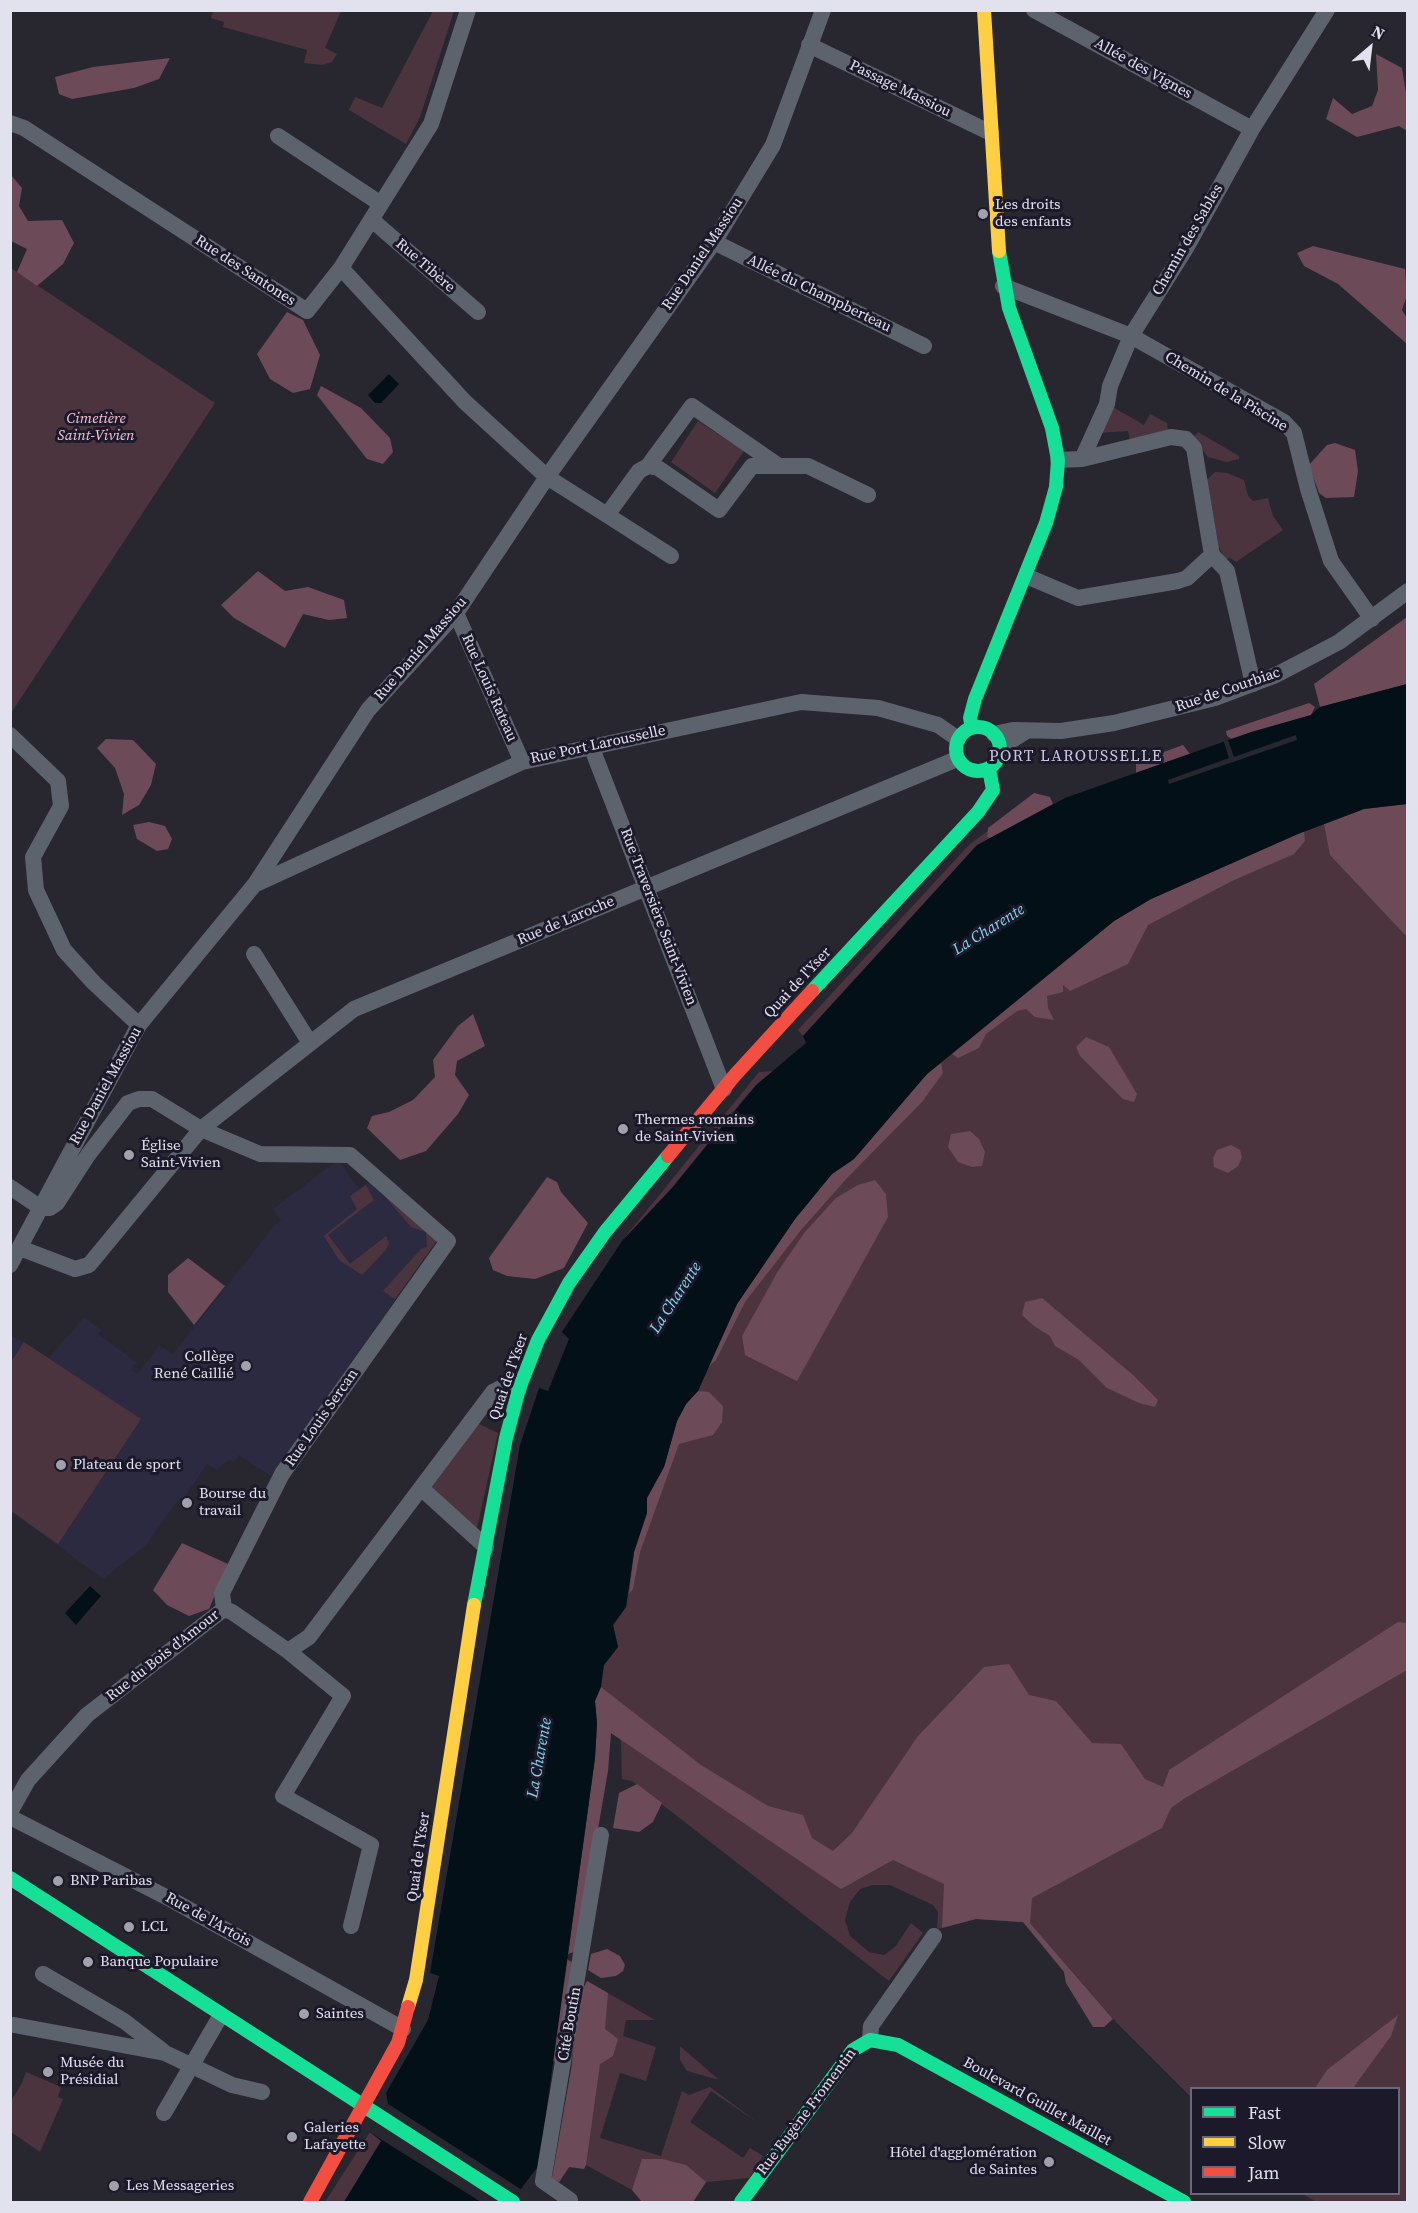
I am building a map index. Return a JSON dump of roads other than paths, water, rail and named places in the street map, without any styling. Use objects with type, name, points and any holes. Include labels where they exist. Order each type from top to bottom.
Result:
[{"type":"street","points":[[468,10],[437,111],[372,220],[340,268],[465,402],[547,477],[671,556]]},
{"type":"street","name":"Rue Daniel Massiou","points":[[10,1265],[140,1025],[255,884],[368,710],[456,613],[547,477],[714,242],[773,145],[808,45],[823,10]]},
{"type":"street","points":[[972,727],[971,711],[1026,576],[1053,501],[1058,460],[1052,428],[1004,286],[996,225],[984,10]]},
{"type":"street","name":"Allée des Vignes","points":[[1034,10],[1252,129]]},
{"type":"street","name":"Chemin des Sables","points":[[1082,459],[1107,404],[1110,386],[1131,336],[1186,248],[1252,129],[1327,10]]},
{"type":"street","name":"Passage Massiou","points":[[808,45],[991,133]]},
{"type":"street","name":"Rue des Santones","points":[[10,123],[24,128],[307,311],[340,268]]},
{"type":"street","points":[[278,136],[381,204]]},
{"type":"street","name":"Rue Tibère","points":[[372,220],[478,312]]},
{"type":"street","name":"Allée du Champberteau","points":[[714,242],[924,346]]},
{"type":"street","name":"Chemin de la Piscine","points":[[1004,286],[1131,336],[1284,423],[1294,433],[1308,489],[1331,561],[1372,619]]},
{"type":"street","points":[[607,515],[639,471],[648,466],[692,406],[779,466]]},
{"type":"street","points":[[1058,460],[1082,459],[1171,437],[1186,439],[1194,448],[1212,555],[1227,571],[1253,684]]},
{"type":"street","points":[[648,466],[658,468],[719,510],[752,466],[808,466],[868,495]]},
{"type":"street","points":[[1026,576],[1078,598],[1179,580],[1196,571],[1212,555]]},
{"type":"street","name":"Rue de Courbiac","points":[[994,734],[1013,730],[1026,732],[1077,729],[1114,723],[1215,698],[1295,666],[1339,642],[1407,591]]},
{"type":"street","name":"Rue Louis Rateau","points":[[456,613],[522,762]]},
{"type":"street","name":"Rue Port Larousselle","points":[[255,884],[522,762],[801,702],[878,708],[938,724],[958,739]]},
{"type":"street","points":[[1000,752],[994,734],[984,728],[972,727],[958,739],[955,745],[957,759],[968,770],[975,772],[989,769],[995,764],[1000,752],[1009,742],[1026,732]]},
{"type":"street","points":[[10,735],[58,782],[61,806],[33,857],[36,890],[64,950],[94,983],[140,1025]]},
{"type":"street","name":"Rue Traversière Saint-Vivien","points":[[591,746],[724,1089]]},
{"type":"street","name":"Rue de Laroche","points":[[20,1248],[75,1269],[89,1265],[201,1129],[354,1009],[957,759]]},
{"type":"street","name":"Quai de l'Yser","points":[[310,2202],[403,2029],[421,1959],[466,1649],[506,1438],[519,1389],[546,1323],[588,1255],[724,1089],[978,812],[993,790],[989,769]]},
{"type":"street","points":[[254,954],[310,1043]]},
{"type":"street","points":[[10,1187],[40,1208],[50,1208],[57,1203],[88,1155],[128,1103],[152,1099],[201,1129]]},
{"type":"street","name":"Rue Louis Sercan","points":[[201,1129],[260,1154],[350,1155],[448,1240],[282,1474],[222,1593],[224,1609]]},
{"type":"street","points":[[288,1651],[309,1637],[493,1392],[503,1387],[519,1389]]},
{"type":"street","points":[[421,1488],[486,1547]]},
{"type":"street","name":"Rue du Bois d'Amour","points":[[10,1812],[28,1780],[87,1715],[224,1609],[232,1612],[288,1651],[343,1696],[283,1796],[371,1845],[351,1926]]},
{"type":"street","name":"Rue de l'Artois","points":[[10,1817],[172,1900],[403,2029]]},
{"type":"street","name":"Cité Boutin","points":[[570,2200],[543,2181],[601,1835]]},
{"type":"street","points":[[10,1878],[513,2202]]},
{"type":"street","name":"Rue Eugène Fromentin","points":[[741,2202],[853,2050],[870,2040],[871,2026],[934,1936]]},
{"type":"street","points":[[43,1974],[124,2021],[165,2053],[232,2085],[262,2092]]},
{"type":"street","points":[[165,2113],[190,2066],[222,2015]]},
{"type":"street","points":[[14,2025],[165,2053]]},
{"type":"street","name":"Boulevard Guillet Maillet","points":[[870,2040],[898,2045],[1184,2202]]},
{"type":"water","points":[[389,374],[399,384],[381,403],[375,403],[368,395]]},
{"type":"water","name":"La Charente","points":[[1407,684],[1407,804],[1364,809],[1298,834],[1151,899],[1114,921],[927,1074],[854,1159],[832,1174],[795,1219],[737,1304],[698,1391],[686,1404],[677,1421],[664,1467],[647,1498],[647,1513],[634,1552],[626,1607],[613,1625],[618,1647],[604,1665],[601,1687],[595,1701],[597,1723],[595,1758],[539,2165],[511,2202],[344,2202],[381,2141],[370,2132],[388,2104],[386,2093],[428,2020],[439,1976],[430,1973],[520,1445],[539,1388],[548,1391],[569,1339],[562,1332],[622,1241],[672,1188],[756,1085],[806,1043],[803,1036],[977,845],[1065,798],[1251,732],[1311,715],[1320,707]]},
{"type":"water","points":[[90,1586],[101,1596],[76,1625],[65,1613]]},
{"type":"place","name":"Les droits des enfants","points":[[983,214]]},
{"type":"place","name":"Thermes romains de Saint-Vivien","points":[[623,1129]]},
{"type":"place","name":"Église Saint-Vivien","points":[[129,1155]]},
{"type":"place","name":"Collège René Caillié","points":[[246,1366]]},
{"type":"place","name":"Plateau de sport","points":[[61,1465]]},
{"type":"place","name":"Bourse du travail","points":[[187,1503]]},
{"type":"place","name":"BNP Paribas","points":[[58,1881]]},
{"type":"place","name":"LCL","points":[[129,1927]]},
{"type":"place","name":"Banque Populaire","points":[[88,1962]]},
{"type":"place","name":"Saintes","points":[[304,2014]]},
{"type":"place","name":"Musée du Présidial","points":[[48,2072]]},
{"type":"place","name":"Galeries Lafayette","points":[[292,2137]]},
{"type":"place","name":"Hôtel d'agglomération de Saintes","points":[[1049,2162]]},
{"type":"place","name":"Les Messageries","points":[[114,2186]]},
{"type":"district","name":"PORT LAROUSSELLE","points":[[1076,757]]},
{"type":"park label","name":"Cimetière Saint-Vivien","points":[[96,428]]}]
